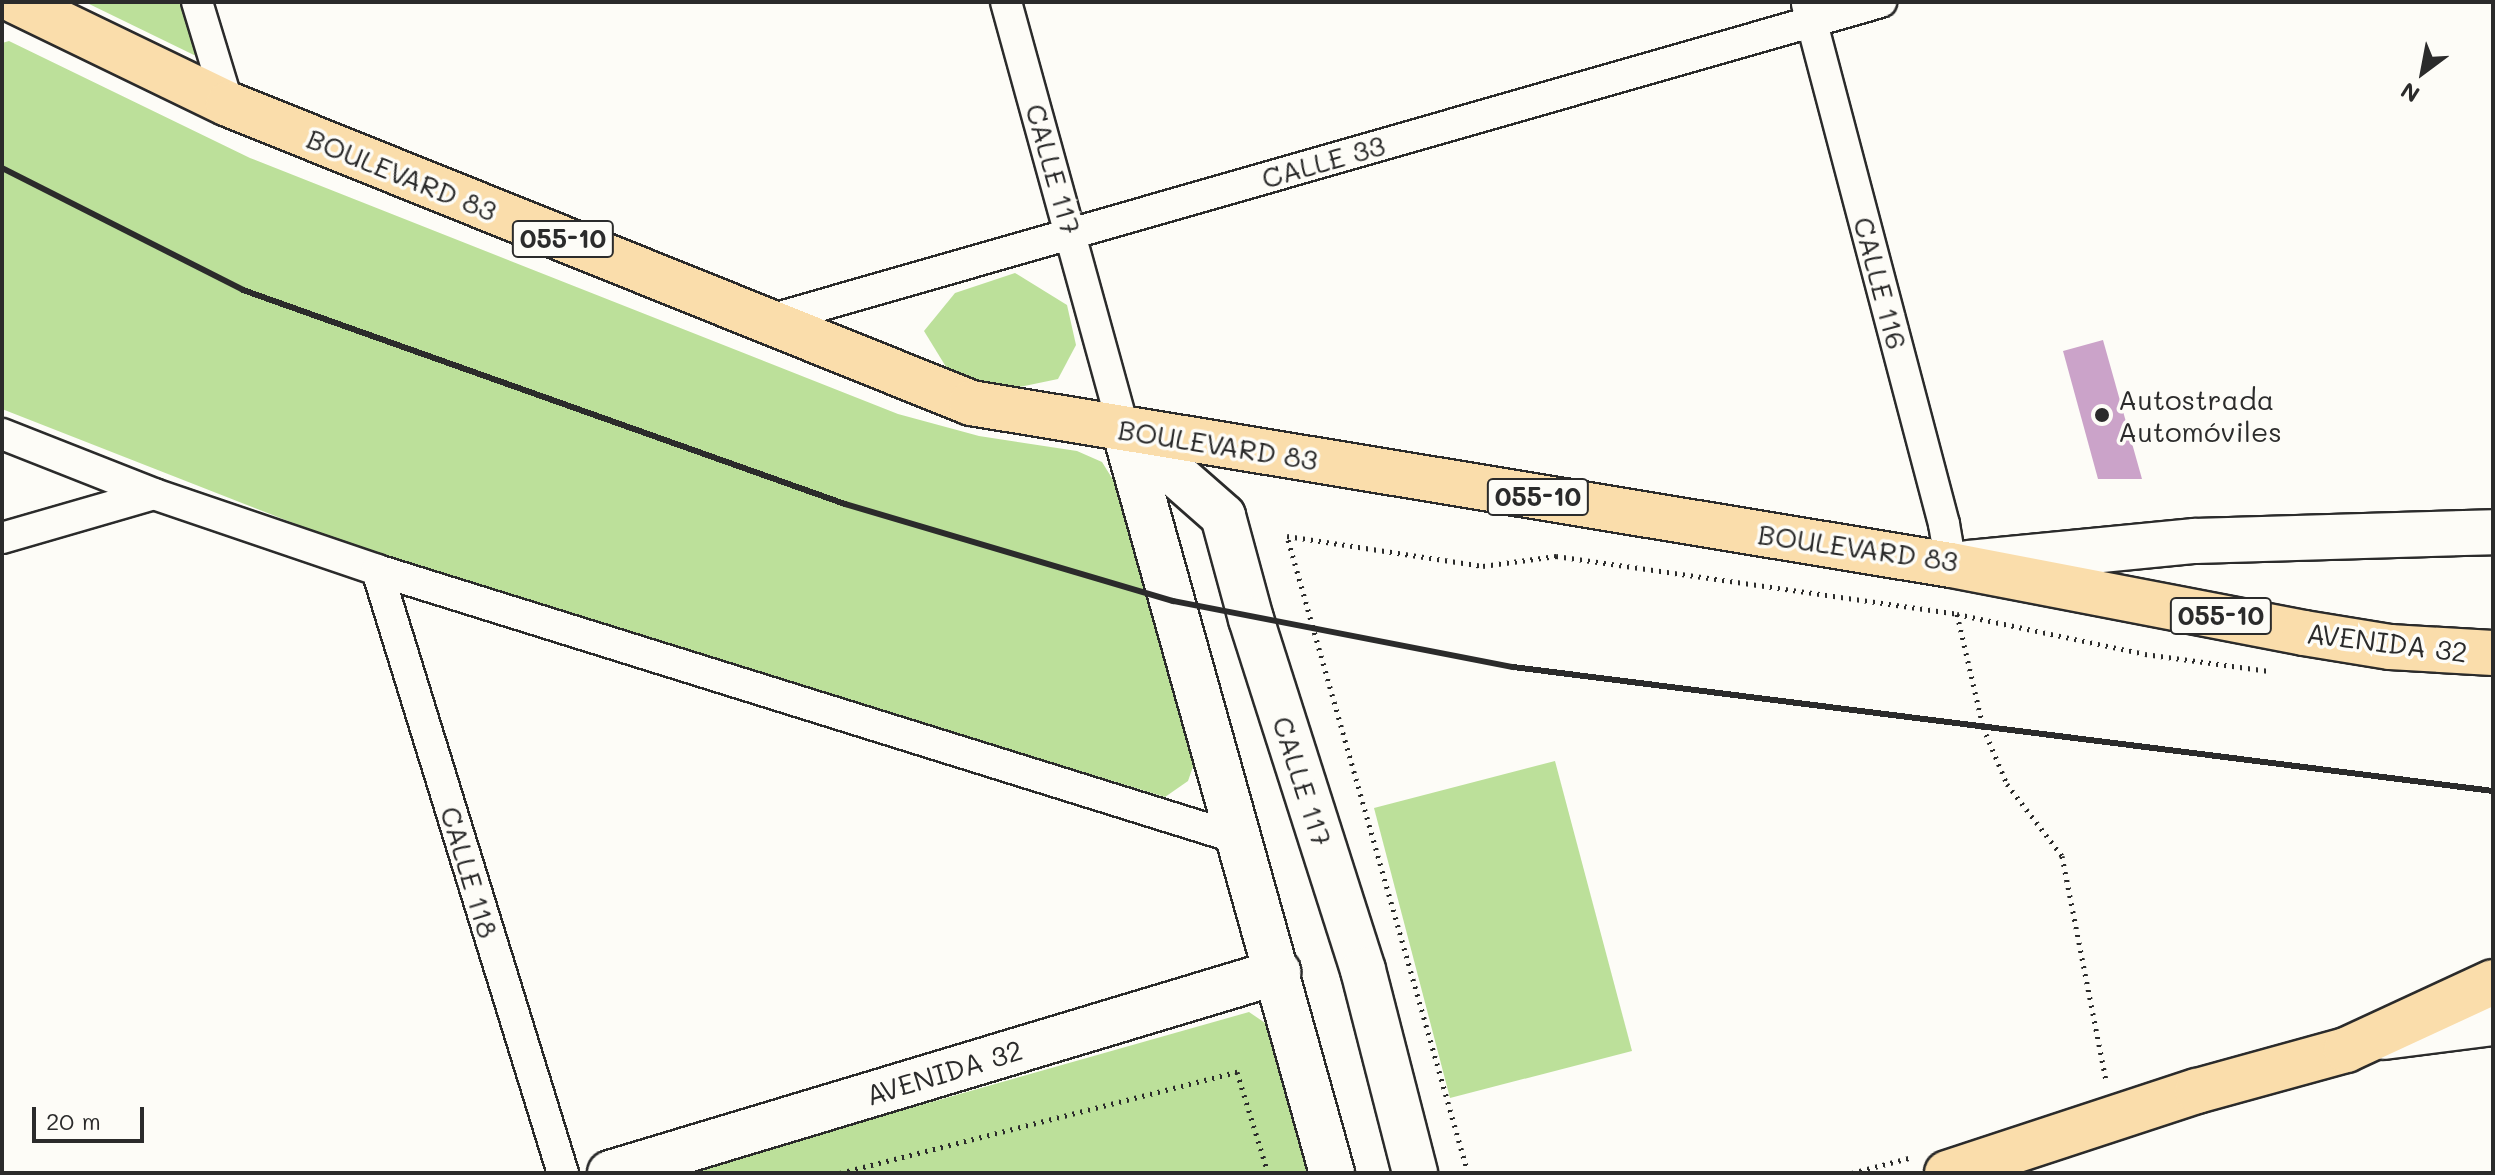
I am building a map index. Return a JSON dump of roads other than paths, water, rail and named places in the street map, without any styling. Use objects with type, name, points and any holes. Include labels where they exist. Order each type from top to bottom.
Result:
[{"type":"highway","name":"BOULEVARD 83","points":[[17,2],[228,104],[971,403],[1951,565]]},
{"type":"highway","name":"AVENIDA 32","points":[[1951,565],[2390,647],[2493,653]]},
{"type":"highway","points":[[1947,1173],[1999,1166],[2113,1119],[2197,1091],[2346,1050],[2493,982]]},
{"type":"street","points":[[197,2],[228,104]]},
{"type":"street","name":"CALLE 117","points":[[1006,2],[1332,1173]]},
{"type":"street","name":"CALLE 33","points":[[766,321],[1072,233],[1810,12],[1881,2]]},
{"type":"street","name":"CALLE 116","points":[[1810,12],[1944,524],[1951,565]]},
{"type":"street","name":"CALLE 117","points":[[1124,429],[1223,516],[1251,619],[1363,970],[1415,1173]]},
{"type":"street","points":[[2,434],[154,494],[377,570],[1240,839]]},
{"type":"street","points":[[2,538],[154,494]]},
{"type":"street","name":"BOULEVARD 83","points":[[1951,565],[2195,541],[2493,532]]},
{"type":"street","name":"CALLE 118","points":[[377,570],[563,1173]]},
{"type":"street","name":"AVENIDA 32","points":[[610,1173],[1278,972]]},
{"type":"street","points":[[2374,1038],[2493,1023]]},
{"type":"railway","points":[[2,168],[243,290],[845,504],[1173,601],[1513,667],[2493,791]]},
{"type":"place","name":"Autostrada Automóviles","points":[[2102,415]]}]
